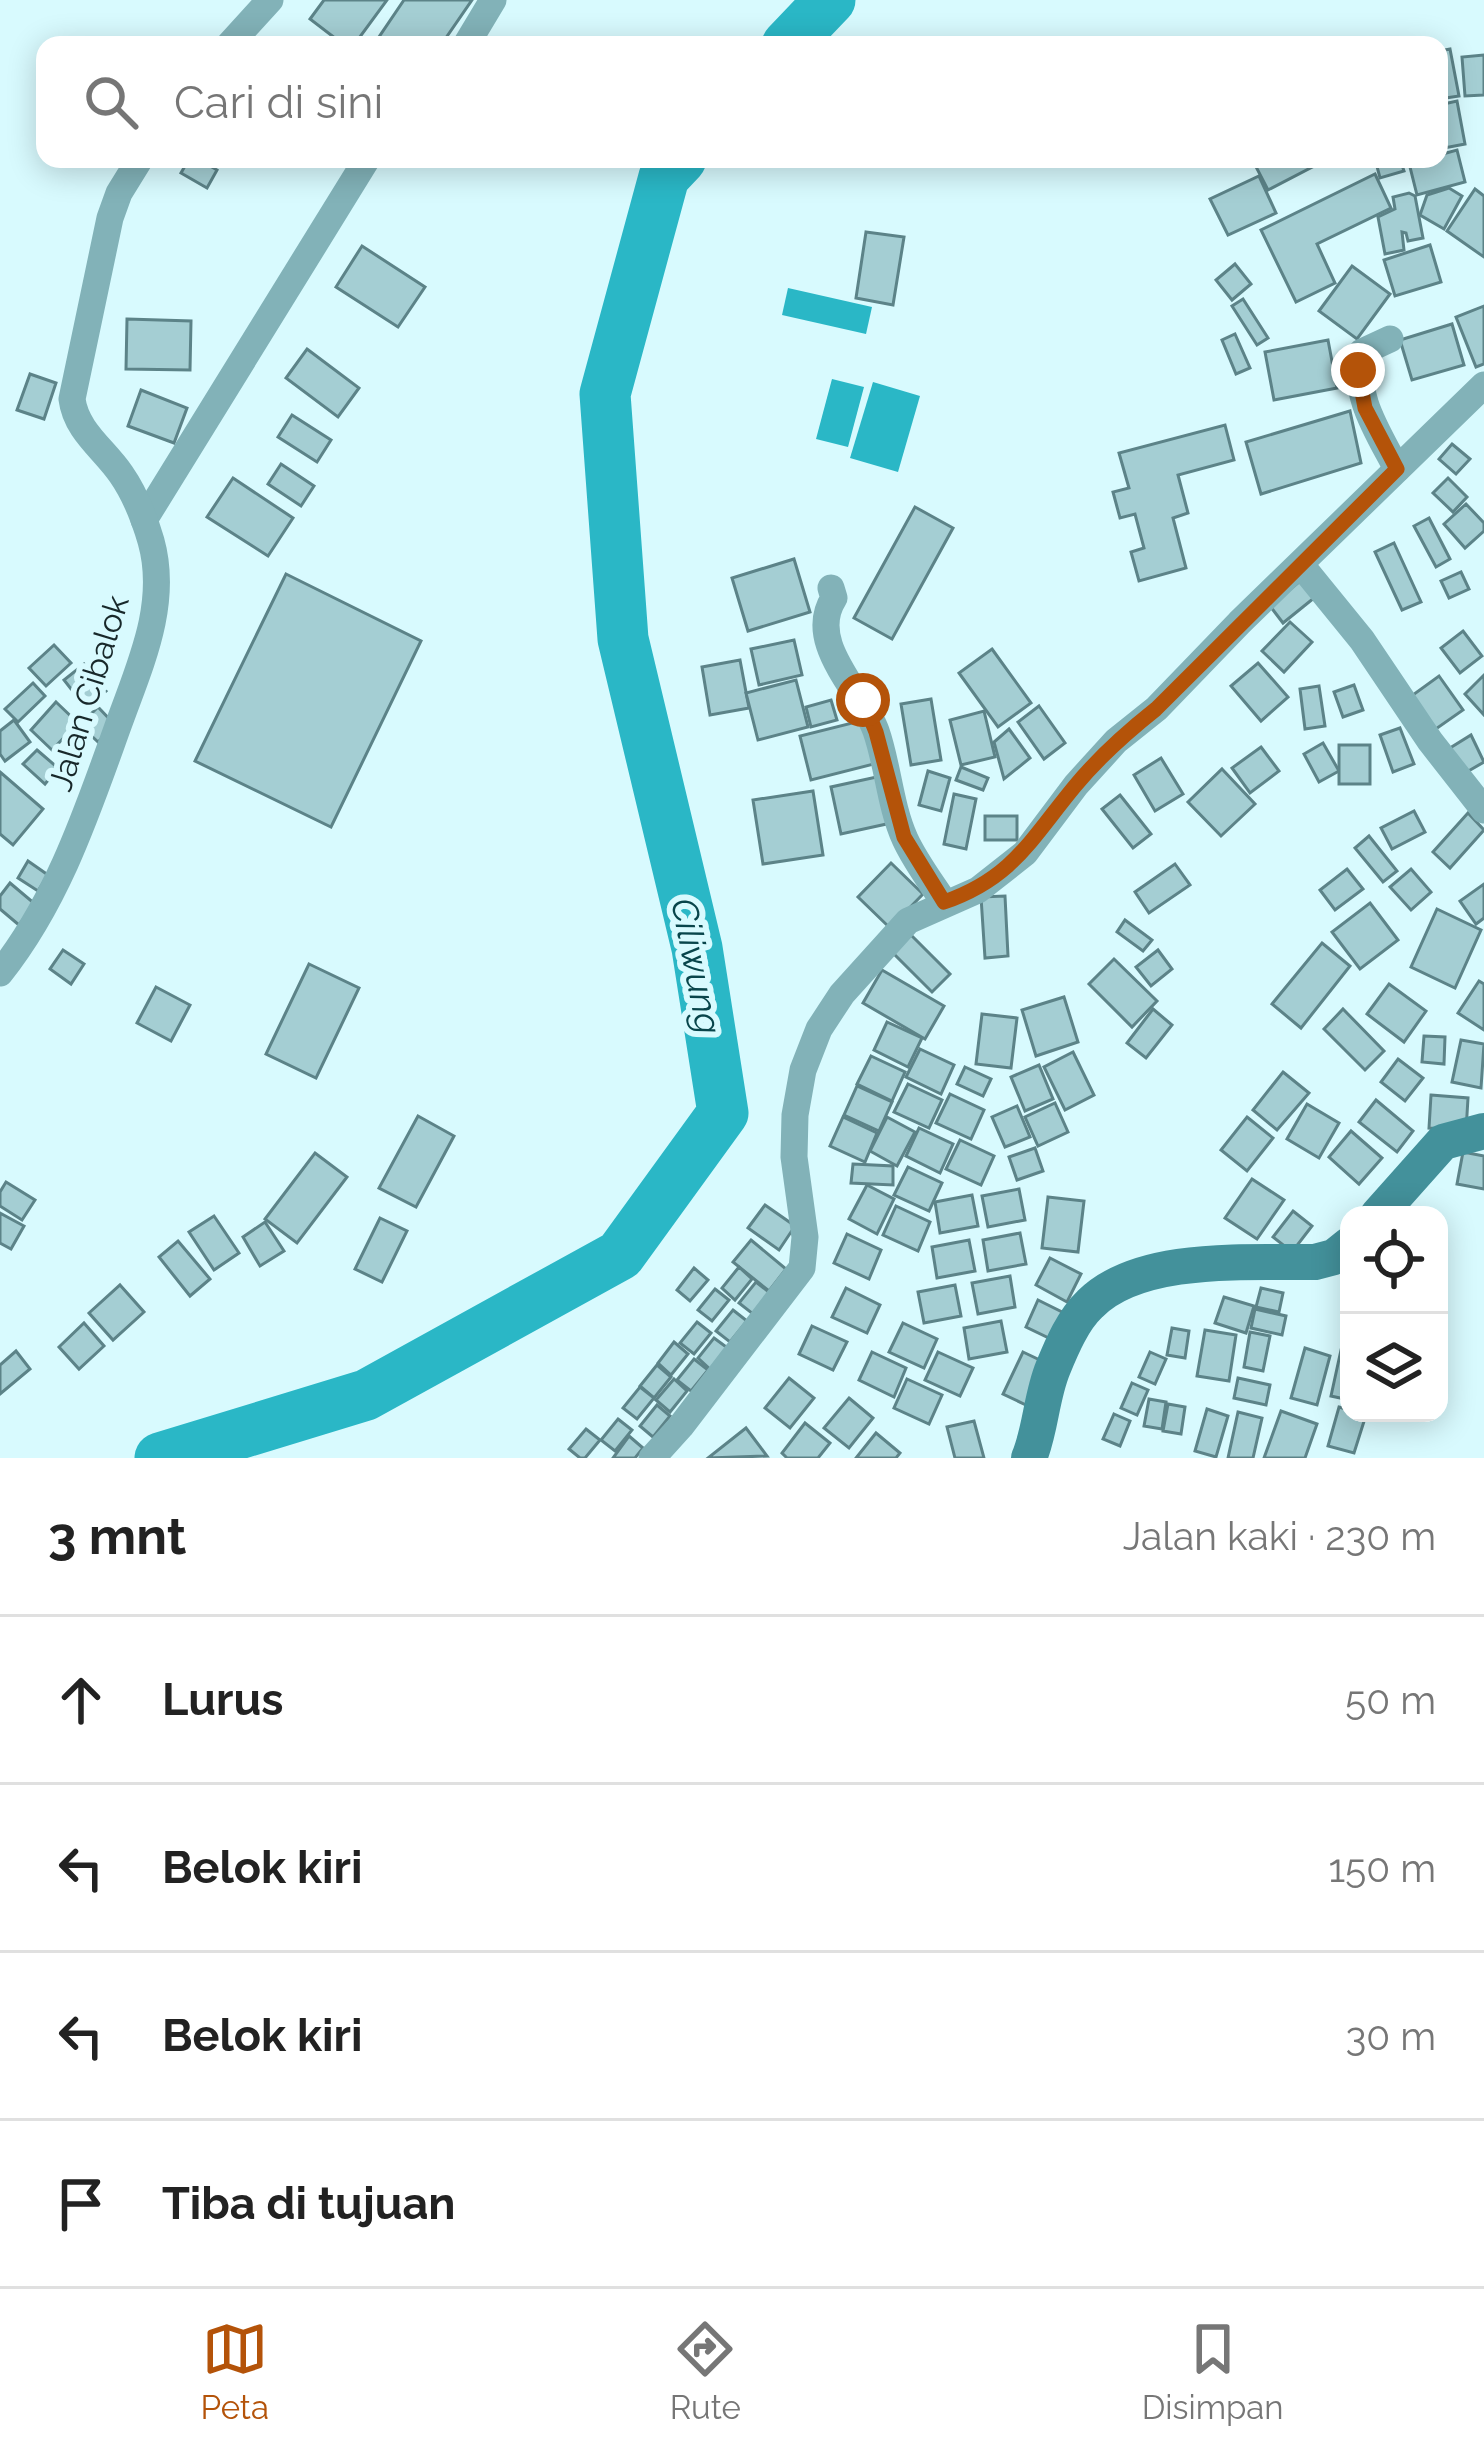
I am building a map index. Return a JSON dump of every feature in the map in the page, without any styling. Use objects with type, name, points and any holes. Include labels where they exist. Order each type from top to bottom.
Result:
[{"type":"main road","points":[[1386,1206],[1443,1142],[1484,1131]]},
{"type":"main road","points":[[1029,1458],[1046,1385],[1065,1342],[1091,1302],[1114,1286],[1184,1267],[1324,1261],[1340,1251]]},
{"type":"street","points":[[237,36],[270,0]]},
{"type":"street","points":[[471,36],[493,0]]},
{"type":"street","name":"Jalan Cibalok","points":[[0,973],[48,897],[86,818],[145,651],[158,583],[145,520],[126,481],[77,420],[72,399],[110,218],[134,168]]},
{"type":"street","points":[[145,520],[204,417],[361,168]]},
{"type":"street","points":[[1390,339],[1361,352],[1358,370],[1365,408],[1397,469]]},
{"type":"street","points":[[652,1458],[802,1268],[805,1237],[794,1156],[795,1115],[803,1070],[819,1029],[842,994],[908,921],[978,890],[1024,853],[1116,741],[1156,709],[1484,386]]},
{"type":"street","points":[[1301,565],[1362,640],[1430,741],[1484,809]]},
{"type":"street","points":[[831,588],[834,598],[825,611],[826,626],[841,676],[863,700],[904,837],[944,902]]},
{"type":"water","points":[[788,288],[872,307],[866,334],[782,315]]},
{"type":"water","points":[[832,379],[864,387],[848,447],[816,439]]},
{"type":"water","points":[[873,382],[920,396],[898,472],[850,458]]},
{"type":"building","points":[[324,0],[387,0],[361,36],[332,36],[310,19]]},
{"type":"building","points":[[404,0],[472,0],[447,36],[380,36]]},
{"type":"building","points":[[1448,49],[1459,96],[1448,98]]},
{"type":"building","points":[[1484,55],[1484,95],[1465,96],[1462,57]]},
{"type":"building","points":[[1457,101],[1465,144],[1448,147],[1448,103]]},
{"type":"building","points":[[1457,150],[1465,182],[1417,195],[1410,168],[1448,168],[1448,152]]},
{"type":"building","points":[[184,168],[217,170],[207,188],[181,173]]},
{"type":"building","points":[[1257,168],[1310,168],[1268,190]]},
{"type":"building","points":[[1377,168],[1403,168],[1404,171],[1380,178]]},
{"type":"building","points":[[1375,174],[1391,208],[1317,244],[1335,283],[1296,302],[1261,230]]},
{"type":"building","points":[[1259,176],[1276,213],[1228,235],[1210,199]]},
{"type":"building","points":[[1449,188],[1462,196],[1444,229],[1420,215],[1427,195]]},
{"type":"building","points":[[1475,189],[1484,196],[1484,257],[1447,231]]},
{"type":"building","points":[[1415,196],[1423,238],[1408,241],[1402,232],[1404,250],[1385,254],[1378,217],[1395,209],[1393,197]]},
{"type":"building","points":[[866,232],[904,237],[893,305],[856,298]]},
{"type":"building","points":[[1430,245],[1441,282],[1395,296],[1384,260]]},
{"type":"building","points":[[362,246],[425,287],[398,327],[336,287]]},
{"type":"building","points":[[1235,264],[1251,284],[1232,300],[1216,280]]},
{"type":"building","points":[[1352,266],[1390,294],[1357,339],[1319,311]]},
{"type":"building","points":[[1243,299],[1268,338],[1257,345],[1232,306]]},
{"type":"building","points":[[1484,306],[1484,364],[1476,367],[1456,317]]},
{"type":"building","points":[[127,319],[191,321],[190,370],[126,369]]},
{"type":"building","points":[[1452,324],[1464,365],[1412,380],[1400,340]]},
{"type":"building","points":[[1235,334],[1250,368],[1236,374],[1222,340]]},
{"type":"building","points":[[1328,340],[1337,388],[1274,400],[1265,352]]},
{"type":"building","points":[[307,349],[359,388],[338,417],[286,378]]},
{"type":"building","points":[[30,374],[56,383],[44,419],[17,410]]},
{"type":"building","points":[[141,390],[187,408],[174,443],[128,426]]},
{"type":"building","points":[[1350,411],[1361,463],[1261,494],[1246,442]]},
{"type":"building","points":[[292,415],[331,440],[317,462],[278,437]]},
{"type":"building","points":[[1225,425],[1234,460],[1178,475],[1188,513],[1173,518],[1186,568],[1139,581],[1131,552],[1144,548],[1135,514],[1120,518],[1113,492],[1129,488],[1119,453]]},
{"type":"building","points":[[1452,444],[1470,459],[1456,474],[1439,459]]},
{"type":"building","points":[[281,464],[314,486],[301,506],[268,484]]},
{"type":"building","points":[[233,478],[293,518],[268,556],[207,517]]},
{"type":"building","points":[[1448,478],[1467,497],[1453,512],[1433,493]]},
{"type":"building","points":[[1466,504],[1484,523],[1484,531],[1465,548],[1444,524]]},
{"type":"building","points":[[915,507],[953,528],[892,639],[854,618]]},
{"type":"building","points":[[1429,518],[1450,559],[1436,567],[1414,526]]},
{"type":"building","points":[[1394,543],[1421,602],[1402,610],[1375,552]]},
{"type":"building","points":[[794,559],[810,612],[748,631],[732,578]]},
{"type":"building","points":[[1461,572],[1469,589],[1449,598],[1441,581]]},
{"type":"building","points":[[286,574],[421,641],[331,827],[195,761]]},
{"type":"building","points":[[1300,581],[1314,598],[1283,623],[1270,606]]},
{"type":"building","points":[[1290,622],[1312,642],[1284,672],[1262,651]]},
{"type":"building","points":[[1463,631],[1482,656],[1460,673],[1441,648]]},
{"type":"building","points":[[794,640],[802,675],[759,685],[751,649]]},
{"type":"building","points":[[54,645],[71,663],[46,686],[29,668]]},
{"type":"building","points":[[992,649],[1031,703],[998,727],[959,673]]},
{"type":"building","points":[[740,660],[749,708],[710,715],[702,667]]},
{"type":"building","points":[[1258,663],[1288,697],[1261,721],[1231,686]]},
{"type":"building","points":[[84,664],[106,691],[86,708],[64,680]]},
{"type":"building","points":[[1484,675],[1484,715],[1465,694]]},
{"type":"building","points":[[1439,676],[1463,710],[1433,731],[1410,697]]},
{"type":"building","points":[[796,680],[808,727],[758,740],[746,693]]},
{"type":"building","points":[[33,683],[45,696],[18,722],[5,709]]},
{"type":"building","points":[[1354,685],[1363,710],[1343,717],[1334,692]]},
{"type":"building","points":[[1319,686],[1325,726],[1305,729],[1300,689]]},
{"type":"building","points":[[931,699],[941,760],[911,765],[901,704]]},
{"type":"building","points":[[831,700],[837,720],[811,727],[806,707]]},
{"type":"building","points":[[56,702],[78,723],[52,750],[31,730]]},
{"type":"building","points":[[1039,706],[1065,743],[1044,759],[1018,722]]},
{"type":"building","points":[[98,707],[115,725],[98,742],[80,725]]},
{"type":"building","points":[[984,711],[995,757],[961,765],[950,720]]},
{"type":"building","points":[[14,720],[30,742],[5,761],[0,754],[0,731]]},
{"type":"building","points":[[864,720],[874,764],[811,780],[800,736]]},
{"type":"building","points":[[1400,728],[1414,764],[1393,772],[1380,735]]},
{"type":"building","points":[[1009,729],[1030,758],[1004,779],[994,742]]},
{"type":"building","points":[[1471,735],[1484,762],[1465,773],[1450,748]]},
{"type":"building","points":[[1323,743],[1339,771],[1319,782],[1304,754]]},
{"type":"building","points":[[1339,745],[1370,745],[1370,784],[1339,784]]},
{"type":"building","points":[[1261,747],[1279,771],[1250,793],[1232,768]]},
{"type":"building","points":[[37,750],[58,768],[45,784],[23,764]]},
{"type":"building","points":[[1161,758],[1183,794],[1155,811],[1134,775]]},
{"type":"building","points":[[961,767],[988,778],[983,790],[956,780]]},
{"type":"building","points":[[1222,769],[1255,804],[1221,836],[1188,802]]},
{"type":"building","points":[[928,771],[950,778],[941,811],[919,805]]},
{"type":"building","points":[[0,772],[43,809],[13,845],[0,834]]},
{"type":"building","points":[[881,776],[891,823],[841,834],[831,787]]},
{"type":"building","points":[[813,791],[823,855],[763,864],[753,800]]},
{"type":"building","points":[[954,794],[976,799],[966,849],[944,844]]},
{"type":"building","points":[[1120,795],[1151,834],[1133,848],[1102,809]]},
{"type":"building","points":[[1414,811],[1425,832],[1392,849],[1381,828]]},
{"type":"building","points":[[1468,813],[1484,830],[1450,868],[1433,852]]},
{"type":"building","points":[[985,816],[1017,816],[1017,840],[985,840]]},
{"type":"building","points":[[1369,836],[1397,871],[1383,882],[1355,848]]},
{"type":"building","points":[[28,861],[48,875],[38,891],[18,878]]},
{"type":"building","points":[[891,863],[923,894],[890,928],[858,897]]},
{"type":"building","points":[[1175,864],[1190,885],[1149,913],[1135,892]]},
{"type":"building","points":[[1347,869],[1363,889],[1335,910],[1320,890]]},
{"type":"building","points":[[1411,869],[1431,892],[1411,910],[1390,887]]},
{"type":"building","points":[[10,883],[35,904],[19,925],[0,909],[0,896]]},
{"type":"building","points":[[1484,884],[1484,918],[1476,924],[1460,901]]},
{"type":"building","points":[[1005,896],[1008,956],[985,958],[981,897]]},
{"type":"building","points":[[1370,903],[1398,940],[1360,969],[1332,932]]},
{"type":"building","points":[[1437,909],[1481,930],[1455,988],[1411,967]]},
{"type":"building","points":[[1125,920],[1152,940],[1143,951],[1117,932]]},
{"type":"building","points":[[911,935],[950,974],[932,992],[893,953]]},
{"type":"building","points":[[1322,943],[1350,966],[1301,1028],[1272,1004]]},
{"type":"building","points":[[63,950],[84,964],[71,984],[50,969]]},
{"type":"building","points":[[1158,950],[1172,969],[1151,986],[1136,967]]},
{"type":"building","points":[[1114,959],[1157,1001],[1132,1027],[1089,984]]},
{"type":"building","points":[[309,964],[359,988],[316,1078],[266,1054]]},
{"type":"building","points":[[882,970],[944,1006],[925,1039],[863,1003]]},
{"type":"building","points":[[1479,981],[1484,984],[1484,1030],[1458,1013]]},
{"type":"building","points":[[1389,984],[1426,1011],[1404,1042],[1367,1014]]},
{"type":"building","points":[[156,987],[190,1005],[171,1041],[137,1023]]},
{"type":"building","points":[[1064,997],[1078,1042],[1036,1056],[1022,1010]]},
{"type":"building","points":[[1153,1009],[1172,1025],[1146,1058],[1127,1043]]},
{"type":"building","points":[[1343,1009],[1384,1051],[1365,1070],[1324,1029]]},
{"type":"building","points":[[982,1014],[1017,1018],[1011,1068],[976,1064]]},
{"type":"building","points":[[887,1022],[922,1038],[908,1067],[874,1050]]},
{"type":"building","points":[[1424,1036],[1445,1037],[1444,1064],[1422,1062]]},
{"type":"building","points":[[1461,1040],[1484,1044],[1481,1088],[1452,1082]]},
{"type":"building","points":[[920,1049],[954,1065],[941,1094],[906,1077]]},
{"type":"building","points":[[1073,1052],[1094,1095],[1065,1110],[1044,1067]]},
{"type":"building","points":[[871,1056],[905,1072],[892,1101],[857,1084]]},
{"type":"building","points":[[1398,1059],[1423,1078],[1405,1101],[1381,1082]]},
{"type":"building","points":[[1039,1065],[1053,1099],[1025,1111],[1011,1077]]},
{"type":"building","points":[[965,1067],[991,1079],[983,1096],[957,1084]]},
{"type":"building","points":[[1283,1072],[1309,1093],[1277,1130],[1253,1110]]},
{"type":"building","points":[[908,1084],[942,1100],[929,1128],[894,1112]]},
{"type":"building","points":[[857,1086],[892,1102],[879,1131],[844,1115]]},
{"type":"building","points":[[950,1094],[984,1110],[971,1139],[936,1123]]},
{"type":"building","points":[[1431,1095],[1468,1098],[1466,1131],[1429,1128]]},
{"type":"building","points":[[1376,1100],[1413,1131],[1397,1152],[1359,1122]]},
{"type":"building","points":[[1055,1103],[1068,1132],[1038,1146],[1025,1117]]},
{"type":"building","points":[[1307,1104],[1339,1123],[1319,1158],[1287,1139]]},
{"type":"building","points":[[1017,1106],[1030,1137],[1005,1147],[992,1117]]},
{"type":"building","points":[[418,1116],[454,1136],[416,1207],[379,1188]]},
{"type":"building","points":[[843,1117],[877,1133],[865,1162],[830,1146]]},
{"type":"building","points":[[887,1117],[915,1132],[897,1166],[870,1151]]},
{"type":"building","points":[[1247,1117],[1273,1138],[1247,1171],[1221,1150]]},
{"type":"building","points":[[919,1128],[953,1144],[940,1173],[906,1156]]},
{"type":"building","points":[[1351,1131],[1382,1158],[1359,1184],[1329,1157]]},
{"type":"building","points":[[960,1140],[994,1156],[981,1185],[946,1169]]},
{"type":"building","points":[[1035,1148],[1043,1171],[1017,1180],[1009,1157]]},
{"type":"building","points":[[1463,1152],[1484,1156],[1484,1189],[1457,1184]]},
{"type":"building","points":[[315,1153],[347,1177],[297,1243],[265,1219]]},
{"type":"building","points":[[853,1164],[893,1166],[893,1185],[851,1183]]},
{"type":"building","points":[[908,1167],[942,1183],[929,1211],[894,1195]]},
{"type":"building","points":[[1252,1179],[1284,1200],[1257,1239],[1225,1218]]},
{"type":"building","points":[[6,1182],[35,1200],[22,1220],[0,1206]]},
{"type":"building","points":[[867,1185],[894,1199],[877,1234],[849,1219]]},
{"type":"building","points":[[1019,1189],[1025,1220],[988,1227],[982,1196]]},
{"type":"building","points":[[972,1195],[978,1226],[940,1233],[935,1202]]},
{"type":"building","points":[[1048,1197],[1084,1201],[1078,1252],[1042,1248]]},
{"type":"building","points":[[765,1205],[795,1226],[779,1250],[748,1228]]},
{"type":"building","points":[[896,1206],[930,1222],[918,1251],[883,1235]]},
{"type":"building","points":[[1293,1211],[1312,1226],[1292,1252],[1273,1237]]},
{"type":"building","points":[[0,1213],[24,1226],[11,1249],[0,1243]]},
{"type":"building","points":[[214,1216],[239,1253],[214,1270],[189,1232]]},
{"type":"building","points":[[380,1218],[407,1231],[382,1282],[355,1269]]},
{"type":"building","points":[[265,1222],[284,1251],[260,1266],[243,1237]]},
{"type":"building","points":[[1020,1233],[1026,1264],[988,1271],[983,1240]]},
{"type":"building","points":[[847,1234],[881,1250],[869,1279],[834,1263]]},
{"type":"building","points":[[751,1240],[786,1269],[769,1291],[733,1262]]},
{"type":"building","points":[[969,1240],[975,1271],[937,1278],[932,1247]]},
{"type":"building","points":[[178,1241],[210,1279],[190,1296],[159,1257]]},
{"type":"building","points":[[1050,1258],[1081,1274],[1067,1302],[1036,1285]]},
{"type":"building","points":[[739,1267],[752,1279],[735,1300],[722,1288]]},
{"type":"building","points":[[694,1268],[708,1280],[690,1301],[677,1290]]},
{"type":"building","points":[[1010,1276],[1015,1307],[978,1314],[972,1283]]},
{"type":"building","points":[[756,1282],[770,1293],[753,1314],[739,1303]]},
{"type":"building","points":[[120,1285],[144,1312],[113,1340],[89,1313]]},
{"type":"building","points":[[955,1285],[961,1316],[924,1323],[918,1292]]},
{"type":"building","points":[[846,1288],[880,1305],[867,1333],[832,1317]]},
{"type":"building","points":[[1261,1288],[1283,1293],[1279,1312],[1256,1307]]},
{"type":"building","points":[[715,1289],[729,1300],[712,1321],[698,1310]]},
{"type":"building","points":[[1224,1297],[1254,1306],[1246,1333],[1215,1323]]},
{"type":"building","points":[[1038,1300],[1066,1314],[1053,1340],[1026,1327]]},
{"type":"building","points":[[1255,1309],[1286,1316],[1282,1335],[1251,1328]]},
{"type":"building","points":[[733,1310],[747,1321],[730,1342],[716,1331]]},
{"type":"building","points":[[1001,1321],[1007,1352],[969,1359],[964,1328]]},
{"type":"building","points":[[697,1322],[711,1333],[694,1354],[680,1343]]},
{"type":"building","points":[[84,1323],[104,1346],[79,1369],[59,1347]]},
{"type":"building","points":[[903,1323],[937,1339],[924,1368],[889,1352]]},
{"type":"building","points":[[812,1326],[847,1342],[833,1370],[799,1354]]},
{"type":"building","points":[[1172,1328],[1189,1331],[1185,1358],[1167,1355]]},
{"type":"building","points":[[1205,1330],[1236,1335],[1229,1381],[1197,1376]]},
{"type":"building","points":[[1250,1332],[1270,1336],[1263,1371],[1244,1367]]},
{"type":"building","points":[[714,1338],[729,1349],[711,1370],[698,1358]]},
{"type":"building","points":[[674,1342],[688,1354],[671,1375],[658,1363]]},
{"type":"building","points":[[1305,1348],[1330,1356],[1317,1405],[1291,1398]]},
{"type":"building","points":[[16,1351],[30,1369],[0,1394],[0,1365]]},
{"type":"building","points":[[872,1352],[906,1368],[894,1397],[859,1380]]},
{"type":"building","points":[[938,1352],[973,1368],[960,1396],[925,1380]]},
{"type":"building","points":[[1023,1352],[1046,1363],[1026,1405],[1003,1394]]},
{"type":"building","points":[[1150,1352],[1166,1359],[1155,1384],[1139,1377]]},
{"type":"building","points":[[1340,1355],[1340,1398],[1331,1396]]},
{"type":"building","points":[[694,1359],[708,1370],[691,1391],[677,1380]]},
{"type":"building","points":[[657,1365],[671,1377],[654,1398],[640,1386]]},
{"type":"building","points":[[789,1378],[814,1398],[790,1428],[765,1408]]},
{"type":"building","points":[[1238,1378],[1270,1385],[1266,1405],[1234,1398]]},
{"type":"building","points":[[674,1379],[687,1391],[670,1412],[656,1400]]},
{"type":"building","points":[[907,1379],[942,1395],[929,1424],[894,1408]]},
{"type":"building","points":[[1132,1383],[1148,1390],[1137,1415],[1121,1408]]},
{"type":"building","points":[[640,1387],[654,1398],[637,1419],[623,1408]]},
{"type":"building","points":[[849,1398],[873,1418],[849,1448],[824,1428]]},
{"type":"building","points":[[1149,1399],[1166,1402],[1162,1429],[1144,1426]]},
{"type":"building","points":[[1168,1404],[1185,1407],[1181,1434],[1163,1431]]},
{"type":"building","points":[[657,1405],[670,1416],[653,1437],[640,1426]]},
{"type":"building","points":[[1339,1407],[1340,1422],[1364,1422],[1354,1453],[1328,1446]]},
{"type":"building","points":[[1207,1409],[1228,1416],[1216,1457],[1195,1451]]},
{"type":"building","points":[[1281,1411],[1317,1424],[1305,1458],[1264,1458]]},
{"type":"building","points":[[1238,1412],[1262,1418],[1253,1458],[1228,1458]]},
{"type":"building","points":[[1114,1414],[1130,1421],[1120,1446],[1103,1439]]},
{"type":"building","points":[[618,1419],[632,1430],[615,1451],[601,1440]]},
{"type":"building","points":[[974,1421],[984,1458],[955,1458],[947,1427]]},
{"type":"building","points":[[805,1423],[830,1443],[818,1458],[787,1458],[782,1453]]},
{"type":"building","points":[[746,1428],[767,1456],[708,1458]]},
{"type":"building","points":[[586,1429],[600,1440],[580,1458],[569,1449]]},
{"type":"building","points":[[876,1433],[900,1453],[896,1458],[856,1458]]},
{"type":"building","points":[[629,1436],[643,1448],[635,1458],[613,1458]]},
{"type":"waterway","name":"Ciliwung","points":[[796,36],[830,0]]},
{"type":"waterway","name":"Ciliwung","points":[[160,1458],[366,1395],[620,1255],[723,1113],[697,948],[623,639],[605,394],[664,177],[672,168]]},
{"type":"route","points":[[863,700],[904,837],[915,856],[944,902],[978,890],[1024,853],[1116,741],[1156,709],[1397,469],[1365,408],[1358,370]]}]
